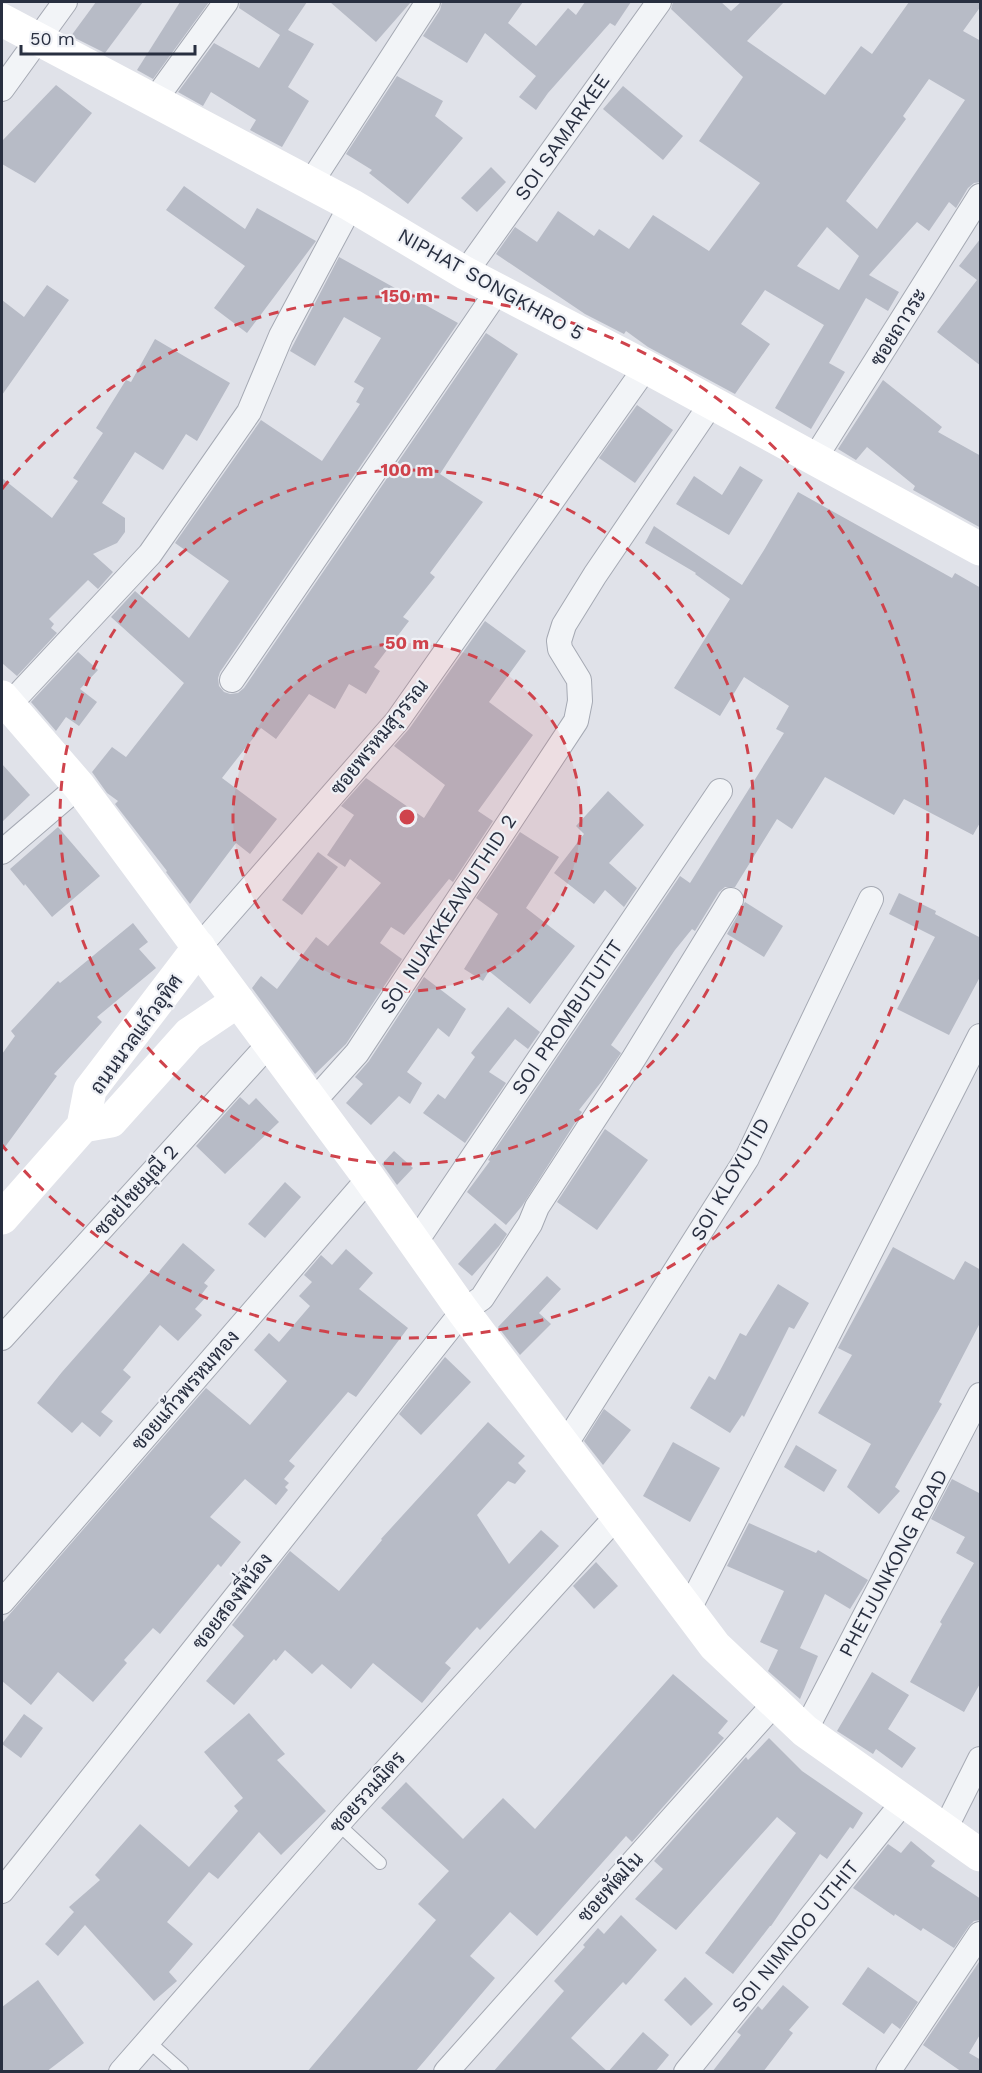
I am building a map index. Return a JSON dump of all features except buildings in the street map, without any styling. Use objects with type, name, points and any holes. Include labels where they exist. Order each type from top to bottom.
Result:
[{"type":"street","points":[[2,89],[65,2]]},
{"type":"street","points":[[154,101],[226,2]]},
{"type":"street","points":[[310,184],[428,2]]},
{"type":"street","name":"SOI SAMARKEE","points":[[465,273],[659,2]]},
{"type":"street","name":"NIPHAT SONGKHRO 5","points":[[2,20],[351,205],[465,273],[646,367],[981,549]]},
{"type":"street","name":"ซอยถาวระ","points":[[815,458],[981,196]]},
{"type":"street","points":[[351,205],[280,336],[249,412],[150,554],[5,702],[79,786],[369,1178],[463,1311],[715,1646],[805,1731],[981,1855]]},
{"type":"street","points":[[232,680],[498,290]]},
{"type":"street","name":"ซอยพรหมสุวรรณ","points":[[200,947],[397,721],[646,367]]},
{"type":"street","name":"SOI NUAKKEAWUTHID 2","points":[[313,1102],[357,1053],[576,721],[580,701],[579,680],[560,649],[559,641],[564,625],[595,575],[711,404]]},
{"type":"street","points":[[2,852],[79,786]]},
{"type":"street","name":"SOI PROMBUTUTIT","points":[[415,1243],[720,791]]},
{"type":"street","name":"SOI KLOYUTID","points":[[565,1445],[747,1158],[871,899]]},
{"type":"street","name":"ซอยสองพี่น้อง","points":[[2,1892],[463,1311],[482,1298],[731,900]]},
{"type":"street","name":"ถนนนวลแก้วอุทิศ","points":[[200,947],[90,1090],[83,1126],[111,1121],[189,1034],[238,1001]]},
{"type":"street","points":[[688,1611],[981,1036]]},
{"type":"street","name":"ซอยไชยมุณี 2","points":[[2,1338],[270,1043]]},
{"type":"street","points":[[2,1218],[83,1126]]},
{"type":"street","name":"ซอยแก้วพรหมทอง","points":[[2,1602],[369,1178]]},
{"type":"street","name":"PHETJUNKONG ROAD","points":[[805,1731],[981,1395]]},
{"type":"street","name":"ซอยรวมมิตร","points":[[121,2072],[338,1824],[617,1516]]},
{"type":"street","name":"ซอยพัฒโน","points":[[446,2072],[775,1704]]},
{"type":"street","points":[[945,1829],[981,1759]]},
{"type":"street","name":"SOI NIMNOO UTHIT","points":[[686,2072],[904,1800]]},
{"type":"street","points":[[888,2072],[981,1934]]},
{"type":"lane","points":[[338,1824],[380,1863]]},
{"type":"lane","points":[[148,2041],[182,2071]]}]
